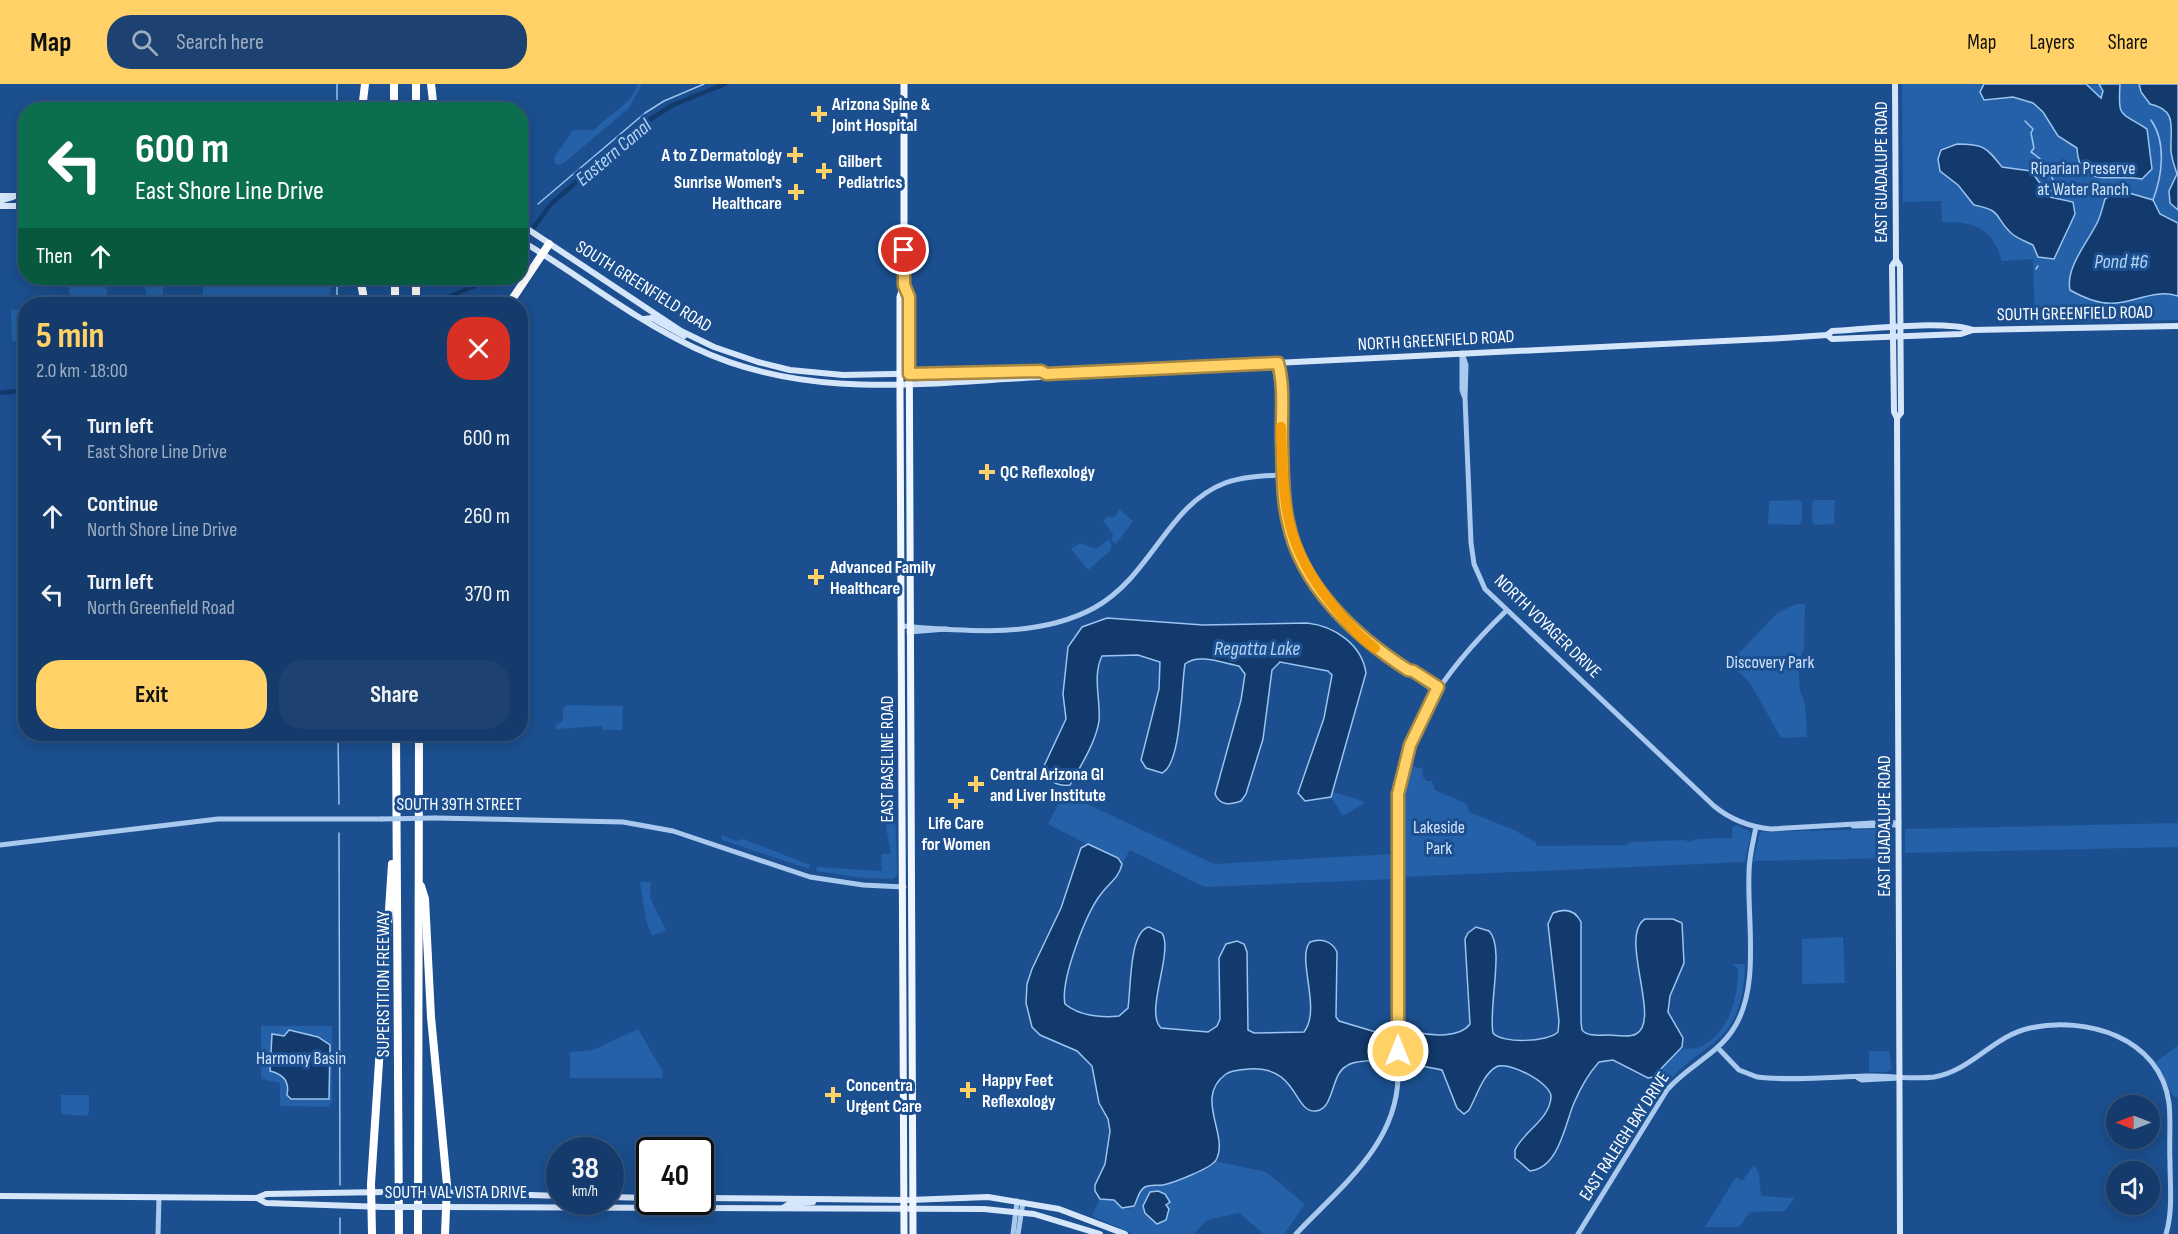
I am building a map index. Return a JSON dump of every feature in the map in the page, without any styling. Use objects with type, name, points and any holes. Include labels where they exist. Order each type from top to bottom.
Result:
[{"type":"highway","points":[[363,102],[365,84]]},
{"type":"highway","points":[[394,84],[394,102]]},
{"type":"highway","points":[[416,84],[416,102]]},
{"type":"highway","points":[[431,84],[433,102]]},
{"type":"highway","points":[[528,276],[549,244]]},
{"type":"highway","name":"SUPERSTITION FREEWAY","points":[[396,741],[399,1234]]},
{"type":"highway","name":"SUPERSTITION FREEWAY","points":[[418,1234],[419,741]]},
{"type":"highway","points":[[372,1234],[370,1207],[397,809]]},
{"type":"highway","points":[[418,876],[425,899],[431,1017],[447,1192],[445,1234]]},
{"type":"main road","name":"EAST BASELINE ROAD","points":[[904,84],[904,285],[900,297],[900,522],[903,1107],[909,1200]]},
{"type":"main road","name":"EAST GUADALUPE ROAD","points":[[1895,84],[1896,260],[1892,266],[1901,413],[1897,418],[1900,1234]]},
{"type":"main road","points":[[0,196],[18,196]]},
{"type":"main road","points":[[0,201],[9,200],[13,196]]},
{"type":"main road","points":[[0,206],[18,206]]},
{"type":"main road","name":"SOUTH GREENFIELD ROAD","points":[[528,229],[649,312],[699,340],[738,356],[790,370],[843,375],[900,375]]},
{"type":"main road","name":"SOUTH GREENFIELD ROAD","points":[[528,244],[677,339],[713,356],[774,376],[829,385],[900,384]]},
{"type":"main road","name":"EAST BASELINE ROAD","points":[[904,285],[909,297],[912,1131],[909,1200],[904,1234]]},
{"type":"main road","points":[[595,287],[614,294],[641,312],[649,312]]},
{"type":"main road","points":[[644,319],[649,317],[678,334],[699,340]]},
{"type":"main road","name":"SOUTH GREENFIELD ROAD","points":[[1896,328],[1961,326],[1973,330],[2178,326]]},
{"type":"main road","name":"NORTH GREENFIELD ROAD","points":[[900,384],[1041,371],[1046,374],[1278,363],[1827,335],[1832,331],[1896,328]]},
{"type":"main road","points":[[1896,336],[1954,334],[1960,330],[1973,330]]},
{"type":"main road","name":"NORTH GREENFIELD ROAD","points":[[1827,335],[1832,339],[1896,336]]},
{"type":"main road","name":"NORTH GREENFIELD ROAD","points":[[900,375],[981,377]]},
{"type":"main road","points":[[900,522],[910,520]]},
{"type":"main road","points":[[901,703],[910,703]]},
{"type":"main road","points":[[903,1107],[908,1111],[912,1131]]},
{"type":"main road","name":"SOUTH VAL VISTA DRIVE","points":[[0,1196],[257,1198],[266,1194],[371,1192],[546,1196]]},
{"type":"main road","points":[[714,1198],[909,1200],[968,1197],[1020,1201],[1072,1214],[1125,1234]]},
{"type":"main road","name":"SOUTH VAL VISTA DRIVE","points":[[257,1198],[266,1203],[370,1207],[908,1210],[972,1208],[1018,1212],[1058,1220],[1100,1234]]},
{"type":"main road","points":[[783,1209],[789,1204],[812,1203],[818,1199]]},
{"type":"main road","name":"EAST BASELINE ROAD","points":[[908,1210],[913,1234]]},
{"type":"street","name":"NORTH VOYAGER DRIVE","points":[[1462,353],[1462,390],[1465,398],[1474,564],[1485,589],[1721,811],[1756,827]]},
{"type":"street","points":[[1278,363],[1275,371],[1280,403],[1283,475],[1290,531],[1300,557],[1317,585],[1362,637],[1437,690]]},
{"type":"street","points":[[901,629],[940,631],[946,629],[1024,629],[1052,624],[1079,615],[1105,601],[1131,580],[1179,517],[1200,497],[1238,479],[1283,475]]},
{"type":"street","points":[[1296,1234],[1370,1155],[1382,1139],[1396,1104],[1398,801],[1410,745],[1437,690],[1506,611]]},
{"type":"street","name":"SOUTH 39TH STREET","points":[[0,845],[218,819],[435,818],[623,822],[673,831],[810,877],[863,885],[911,887]]},
{"type":"street","points":[[1756,827],[1777,830],[1890,822],[1899,824]]},
{"type":"street","name":"EAST RALEIGH BAY DRIVE","points":[[1578,1234],[1667,1090],[1686,1072],[1718,1048],[1737,1024],[1748,993],[1749,866],[1756,827]]},
{"type":"street","points":[[1718,1048],[1739,1070],[1757,1077],[1935,1077],[1956,1070],[1996,1041],[2029,1028],[2089,1027],[2103,1030],[2129,1042],[2153,1066],[2169,1101],[2170,1209],[2166,1234]]},
{"type":"street","points":[[158,1234],[159,1197]]},
{"type":"street","points":[[1013,1234],[1020,1201]]},
{"type":"street","points":[[1018,1212],[1018,1234]]},
{"type":"green space","points":[[637,84],[642,84],[629,108],[564,163],[559,165],[555,163],[554,158],[573,130],[594,130],[632,96]]},
{"type":"green space","name":"Riparian Preserve at Water Ranch","points":[[1902,84],[2178,84],[2178,320],[2035,323],[2033,259],[2002,261],[1993,241],[1981,229],[1964,223],[1942,222],[1941,201],[1903,202]]},
{"type":"green space","points":[[70,285],[106,285],[107,297],[69,297]]},
{"type":"green space","points":[[145,285],[163,285],[163,297],[147,297]]},
{"type":"green space","points":[[203,285],[331,285],[330,297],[203,297]]},
{"type":"green space","points":[[11,310],[18,310],[18,341],[12,342]]},
{"type":"green space","points":[[1799,500],[1802,503],[1802,522],[1799,525],[1768,524],[1769,501]]},
{"type":"green space","points":[[1814,500],[1835,500],[1834,524],[1816,525],[1812,522]]},
{"type":"green space","points":[[1119,509],[1133,521],[1116,544],[1111,541],[1113,534],[1103,521],[1107,517],[1115,517]]},
{"type":"green space","points":[[1109,539],[1112,546],[1109,552],[1088,570],[1071,549],[1080,543],[1096,549]]},
{"type":"green space","name":"Discovery Park","points":[[1796,604],[1805,604],[1804,649],[1798,663],[1800,691],[1805,703],[1807,737],[1781,738],[1750,683],[1730,663],[1777,613]]},
{"type":"green space","points":[[566,705],[623,706],[622,730],[603,730],[602,726],[556,729],[556,725],[563,721],[563,709]]},
{"type":"green space","name":"Lakeside Park","points":[[1409,765],[1423,769],[1422,776],[1427,781],[1432,781],[1435,790],[1467,804],[1469,812],[1512,829],[1536,842],[1537,846],[1625,845],[1631,842],[1685,840],[1689,842],[1697,839],[1732,838],[1732,828],[1736,825],[1751,832],[1745,862],[1401,877],[1401,806]]},
{"type":"green space","points":[[894,773],[897,875],[893,879],[862,878],[816,871],[817,867],[882,871],[881,854],[891,854],[885,821],[885,781]]},
{"type":"green space","points":[[1333,792],[1363,801],[1363,804],[1343,816],[1331,797]]},
{"type":"green space","points":[[1064,793],[1214,864],[1393,854],[1392,879],[1205,887],[1130,850],[1122,864],[1118,858],[1048,824]]},
{"type":"green space","points":[[2178,823],[2178,847],[1905,853],[1905,829]]},
{"type":"green space","points":[[1884,829],[1892,833],[1893,858],[1753,861],[1760,832]]},
{"type":"green space","points":[[721,835],[736,841],[743,839],[810,865],[809,869],[722,840]]},
{"type":"green space","points":[[640,882],[651,882],[650,898],[666,930],[652,936],[646,920]]},
{"type":"green space","points":[[1843,937],[1845,983],[1802,984],[1802,939]]},
{"type":"green space","points":[[1733,964],[1745,964],[1742,993],[1736,1014],[1727,1030],[1675,1075],[1660,1094],[1653,1077],[1668,1058],[1679,1050],[1697,1048],[1712,1040],[1726,1023],[1736,990],[1738,969]]},
{"type":"green space","name":"Harmony Basin","points":[[261,1026],[332,1026],[332,1102],[329,1107],[280,1106],[280,1083],[261,1079]]},
{"type":"green space","points":[[638,1029],[663,1072],[662,1078],[570,1078],[570,1052],[593,1050]]},
{"type":"green space","points":[[2178,1046],[2178,1097],[2174,1097],[2154,1063]]},
{"type":"green space","points":[[1869,1051],[1889,1051],[1892,1069],[1888,1072],[1869,1072]]},
{"type":"green space","points":[[61,1095],[89,1095],[89,1113],[86,1116],[61,1114]]},
{"type":"green space","points":[[1215,1161],[1266,1172],[1305,1204],[1284,1234],[1264,1234],[1239,1213],[1207,1220],[1194,1234],[1133,1234],[1092,1216],[1100,1199],[1113,1200],[1128,1209],[1132,1208],[1145,1187],[1176,1181]]},
{"type":"green space","points":[[1754,1165],[1759,1173],[1761,1196],[1794,1198],[1785,1211],[1750,1212],[1739,1227],[1705,1227],[1736,1177],[1742,1181]]},
{"type":"water","points":[[1984,84],[2086,84],[2101,98],[2103,91],[2099,84],[2120,84],[2119,103],[2122,112],[2147,129],[2152,169],[2142,179],[2091,175],[2084,170],[2079,161],[2077,148],[2058,136],[2043,112],[2033,103],[2013,97],[1984,100],[1980,92]]},
{"type":"water","points":[[2139,84],[2178,84],[2178,210],[2170,203],[2169,191],[2177,174],[2171,153],[2171,121],[2165,111],[2150,104],[2141,92]]},
{"type":"water","points":[[1957,144],[1984,148],[2002,167],[2031,171],[2050,197],[2073,202],[2075,214],[2054,259],[2038,257],[2033,245],[2011,233],[1994,212],[1974,205],[1958,185],[1940,171],[1938,159],[1941,150]]},
{"type":"water","name":"Pond #6","points":[[2129,193],[2153,200],[2160,214],[2178,223],[2178,296],[2162,294],[2124,302],[2104,303],[2070,290],[2069,281],[2074,263],[2098,221],[2105,199],[2113,194]]},
{"type":"water","name":"Regatta Lake","points":[[1107,618],[1203,625],[1307,623],[1327,628],[1346,639],[1359,654],[1366,673],[1331,797],[1305,801],[1298,793],[1324,718],[1332,675],[1328,671],[1280,662],[1272,670],[1263,739],[1246,794],[1241,801],[1226,804],[1220,801],[1215,794],[1241,700],[1245,674],[1239,666],[1204,659],[1185,664],[1177,740],[1169,767],[1162,773],[1146,768],[1141,760],[1159,689],[1160,662],[1138,655],[1102,656],[1097,680],[1099,721],[1095,737],[1070,785],[1060,785],[1052,781],[1044,766],[1066,719],[1063,694],[1068,647],[1082,627]]},
{"type":"water","points":[[1088,844],[1118,858],[1122,864],[1119,873],[1101,894],[1088,916],[1070,964],[1064,993],[1065,1004],[1084,1014],[1119,1016],[1128,1008],[1134,949],[1142,931],[1149,927],[1162,933],[1165,942],[1156,1009],[1157,1020],[1161,1028],[1208,1032],[1217,1026],[1220,1019],[1219,958],[1226,944],[1237,941],[1244,944],[1247,952],[1248,1030],[1254,1033],[1304,1032],[1311,1010],[1306,950],[1310,942],[1318,940],[1326,941],[1337,952],[1336,1017],[1339,1021],[1379,1033],[1389,1041],[1406,1041],[1416,1032],[1437,1035],[1452,1034],[1465,1029],[1470,1024],[1465,939],[1468,933],[1476,927],[1489,931],[1494,939],[1496,950],[1493,1033],[1498,1037],[1515,1040],[1545,1038],[1558,1032],[1559,1021],[1548,924],[1553,913],[1566,910],[1576,915],[1581,922],[1581,1022],[1582,1030],[1594,1035],[1630,1036],[1636,1034],[1643,1026],[1645,1013],[1636,942],[1638,928],[1645,919],[1673,919],[1682,923],[1684,963],[1670,996],[1668,1012],[1683,1038],[1682,1047],[1653,1077],[1648,1078],[1613,1060],[1599,1062],[1579,1092],[1554,1154],[1540,1168],[1530,1171],[1515,1158],[1515,1150],[1546,1112],[1551,1097],[1549,1091],[1537,1080],[1509,1067],[1496,1067],[1491,1070],[1469,1110],[1464,1114],[1457,1108],[1442,1070],[1417,1065],[1409,1050],[1393,1049],[1380,1058],[1353,1063],[1345,1067],[1337,1077],[1326,1105],[1316,1111],[1309,1110],[1303,1105],[1286,1081],[1277,1075],[1265,1070],[1249,1069],[1231,1072],[1217,1084],[1212,1094],[1219,1139],[1216,1160],[1207,1167],[1183,1178],[1163,1185],[1145,1187],[1139,1193],[1134,1206],[1122,1208],[1114,1200],[1100,1199],[1095,1191],[1095,1185],[1105,1164],[1110,1131],[1108,1119],[1099,1103],[1092,1066],[1077,1051],[1040,1035],[1032,1027],[1026,1003],[1027,984],[1032,969],[1061,908],[1081,848]]},
{"type":"water","name":"Harmony Basin","points":[[289,1030],[318,1037],[330,1045],[329,1099],[291,1099],[287,1095],[284,1079],[279,1074],[270,1071],[272,1034],[284,1036]]},
{"type":"water","points":[[1158,1191],[1165,1194],[1170,1202],[1166,1205],[1169,1209],[1166,1220],[1157,1224],[1145,1213],[1143,1206],[1150,1192]]},
{"type":"waterway","points":[[337,84],[337,102]]},
{"type":"waterway","points":[[538,204],[645,113],[664,101],[704,84]]},
{"type":"waterway","name":"Eastern Canal","points":[[528,235],[551,204],[644,123],[673,105],[725,84]]},
{"type":"waterway","points":[[2151,120],[2161,149],[2161,170],[2153,200]]},
{"type":"waterway","points":[[2025,121],[2033,129],[2031,133],[2034,148],[2031,152],[2044,163],[2056,186],[2049,193]]},
{"type":"waterway","points":[[337,285],[337,297]]},
{"type":"waterway","name":"Eastern Canal","points":[[448,297],[477,285]]},
{"type":"waterway","name":"Eastern Canal","points":[[0,393],[18,391]]},
{"type":"waterway","points":[[338,741],[339,804]]},
{"type":"waterway","points":[[339,833],[340,1185]]},
{"type":"waterway","points":[[340,1218],[340,1234]]},
{"type":"slow traffic","points":[[1281,427],[1286,514],[1296,550],[1307,571],[1334,607],[1352,628],[1375,648]]},
{"type":"place","name":"Arizona Spine & Joint Hospital","points":[[819,114]]},
{"type":"place","name":"A to Z Dermatology","points":[[795,155]]},
{"type":"place","name":"Gilbert Pediatrics","points":[[824,171]]},
{"type":"place","name":"Sunrise Women's Healthcare","points":[[796,192]]},
{"type":"place","name":"QC Reflexology","points":[[987,472]]},
{"type":"place","name":"Advanced Family Healthcare","points":[[816,577]]},
{"type":"place","name":"Central Arizona GI and Liver Institute","points":[[976,784]]},
{"type":"place","name":"Life Care for Women","points":[[956,801]]},
{"type":"place","name":"Happy Feet Reflexology","points":[[968,1090]]},
{"type":"place","name":"Concentra Urgent Care","points":[[833,1095]]},
{"type":"route","points":[[904,250],[904,285],[909,297],[909,374],[1041,371],[1046,374],[1278,363],[1281,375],[1282,398],[1280,403],[1285,507],[1290,531],[1300,557],[1307,571],[1345,621],[1372,646],[1438,687],[1419,722],[1410,745],[1398,794],[1398,1051]]}]
